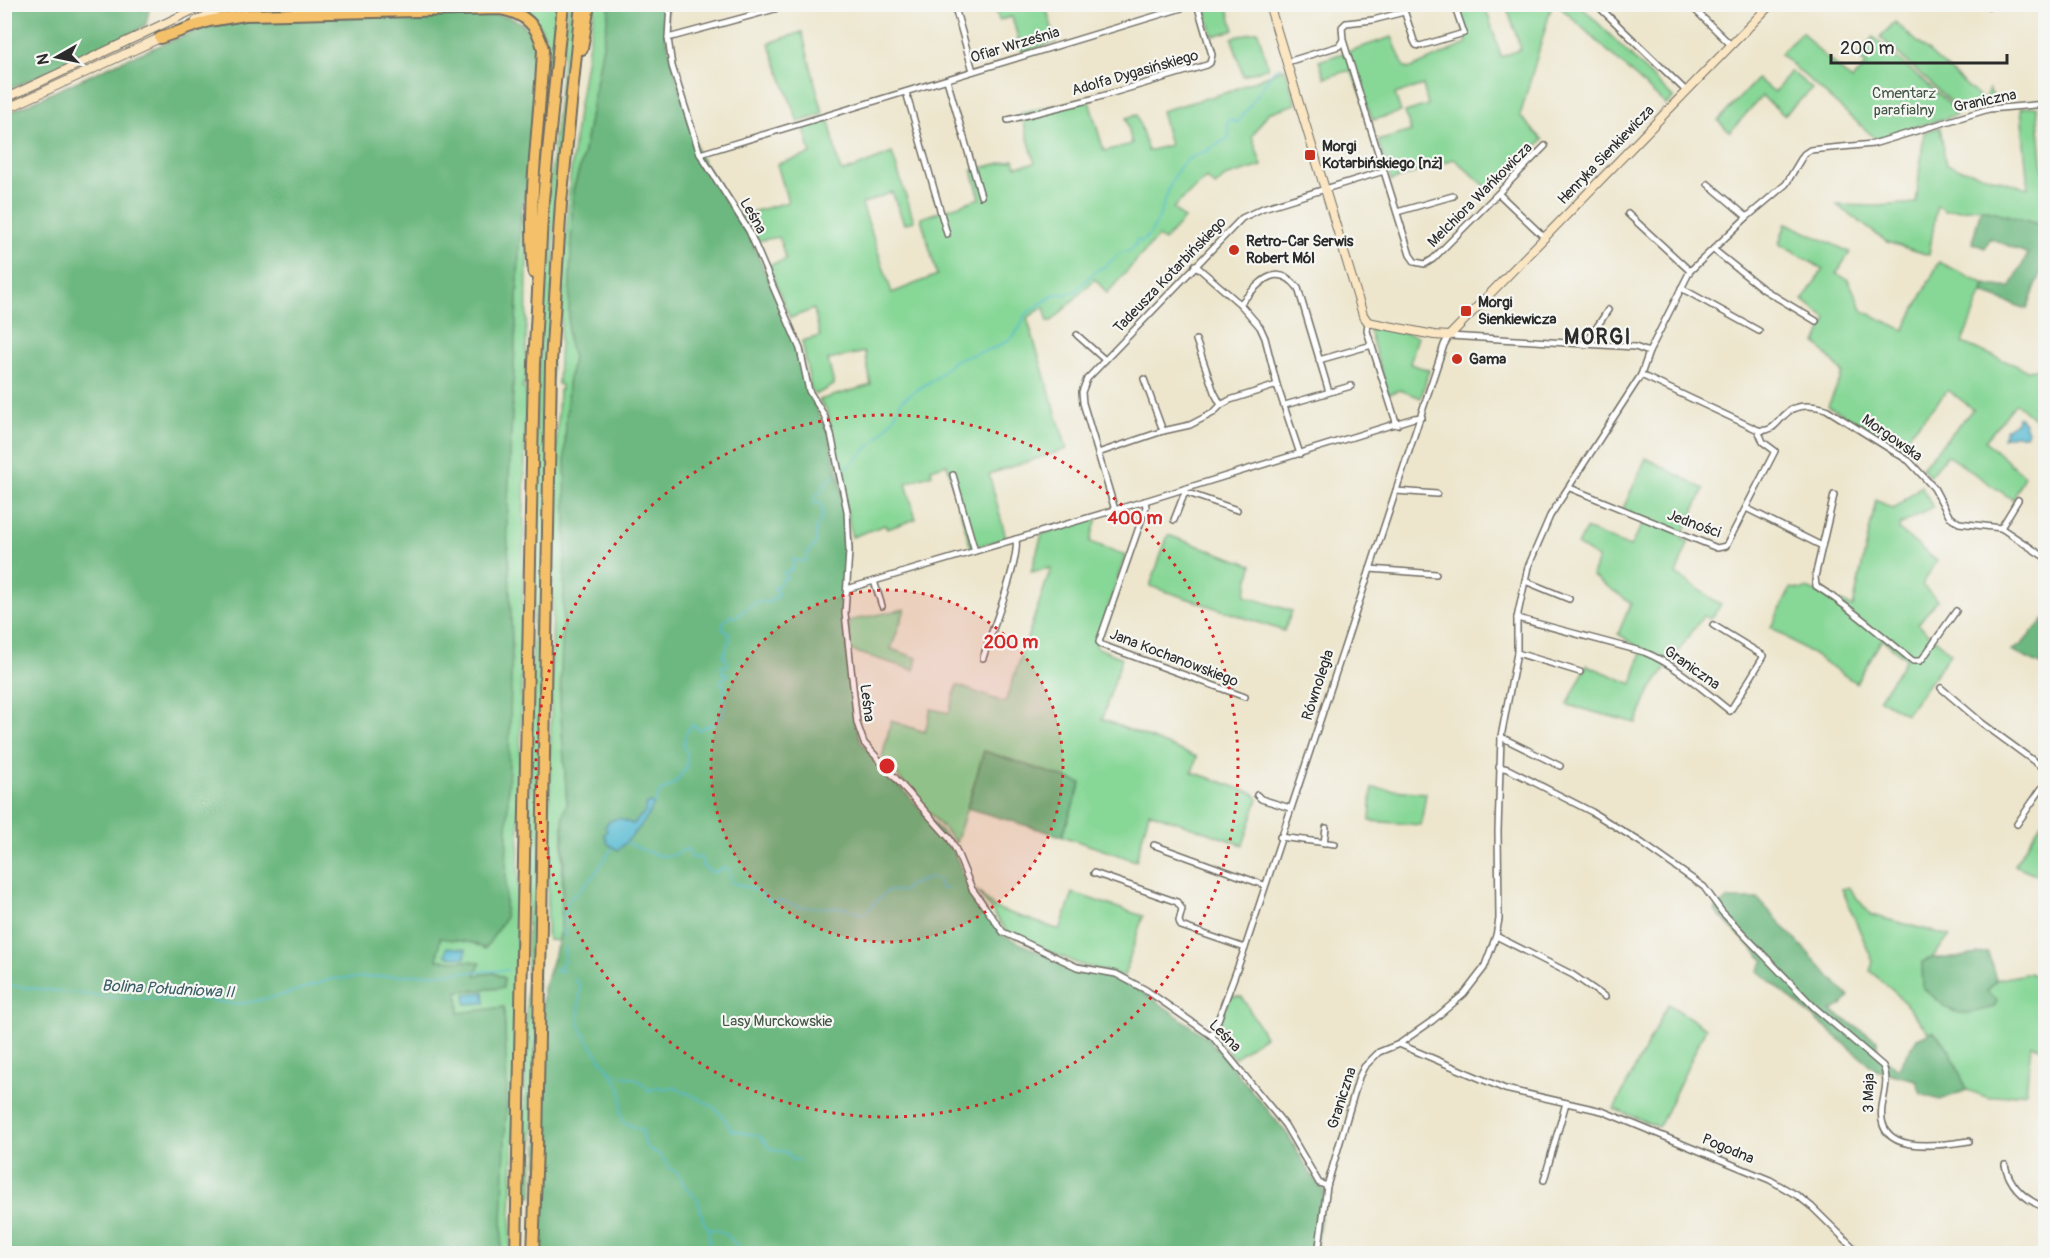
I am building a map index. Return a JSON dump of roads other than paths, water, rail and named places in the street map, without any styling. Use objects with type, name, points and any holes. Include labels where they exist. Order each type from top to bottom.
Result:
[{"type":"highway","points":[[338,4],[350,9],[374,12]]},
{"type":"highway","points":[[516,1254],[531,462],[543,200],[563,4]]},
{"type":"highway","points":[[533,1254],[548,466],[555,278],[580,4]]},
{"type":"highway","points":[[565,153],[589,4]]},
{"type":"highway","points":[[160,38],[209,21],[245,15],[500,9],[520,14],[527,19],[538,32],[543,49],[531,217],[531,247],[537,312]]},
{"type":"street","points":[[4,99],[206,4]]},
{"type":"street","points":[[4,110],[231,4]]},
{"type":"street","name":"Leśna","points":[[670,4],[668,38],[672,66],[700,154],[749,231],[800,349],[809,391],[824,414],[831,434],[847,511],[849,551],[845,614],[860,735],[864,743],[950,839],[972,890],[1003,932],[1077,967],[1116,974],[1146,990],[1212,1036],[1286,1125],[1319,1183],[1327,1186]]},
{"type":"street","points":[[954,4],[974,70]]},
{"type":"street","name":"Ofiar Września","points":[[700,154],[1196,4]]},
{"type":"street","name":"Adolfa Dygasińskiego","points":[[1008,120],[1092,99],[1207,65],[1212,55],[1196,4]]},
{"type":"street","points":[[1269,4],[1363,315],[1368,322],[1367,331],[1396,424]]},
{"type":"street","points":[[1402,4],[1416,45],[1420,46],[1464,33],[1454,4]]},
{"type":"street","points":[[1596,4],[1686,91]]},
{"type":"street","points":[[1689,4],[1731,45]]},
{"type":"street","name":"Henryka Sienkiewicza","points":[[1449,336],[1771,4]]},
{"type":"street","points":[[668,38],[775,9]]},
{"type":"street","points":[[1287,62],[1339,45],[1343,40],[1343,24],[1373,20],[1404,12]]},
{"type":"street","name":"Melchiora Wańkowicza","points":[[1343,40],[1410,255],[1415,262],[1425,264],[1433,259],[1545,146]]},
{"type":"street","points":[[947,80],[981,196]]},
{"type":"street","points":[[906,92],[947,234]]},
{"type":"street","name":"Graniczna","points":[[1318,1254],[1327,1186],[1364,1066],[1379,1052],[1399,1044],[1464,994],[1484,968],[1496,936],[1499,920],[1501,737],[1517,653],[1517,618],[1528,567],[1550,516],[1641,375],[1649,352],[1690,271],[1786,184],[1799,161],[1810,150],[1873,144],[1989,109],[2046,104]]},
{"type":"street","name":"Tadeusza Kotarbińskiego","points":[[1098,453],[1083,403],[1082,392],[1087,379],[1237,222],[1246,215],[1263,208],[1384,171]]},
{"type":"street","points":[[1708,184],[1747,217]]},
{"type":"street","points":[[1499,194],[1544,237]]},
{"type":"street","name":"Melchiora Wańkowicza","points":[[1397,212],[1453,196]]},
{"type":"street","points":[[1628,214],[1690,271]]},
{"type":"street","points":[[1714,250],[1762,289],[1816,321]]},
{"type":"street","points":[[1196,265],[1240,304],[1260,327],[1300,454]]},
{"type":"street","points":[[1240,304],[1269,277],[1275,275],[1287,278],[1298,288],[1329,392]]},
{"type":"street","points":[[1681,288],[1759,331]]},
{"type":"street","points":[[1585,345],[1608,310]]},
{"type":"street","points":[[1368,322],[1449,336],[1635,347],[1649,352]]},
{"type":"street","points":[[1077,335],[1105,360]]},
{"type":"street","name":"Równoległa","points":[[1212,1036],[1245,948],[1444,345],[1449,336]]},
{"type":"street","points":[[1196,340],[1214,392],[1221,405]]},
{"type":"street","points":[[1319,360],[1372,345]]},
{"type":"street","points":[[1641,375],[1758,430],[1763,442],[1775,451],[1746,508],[1822,546]]},
{"type":"street","points":[[1144,379],[1163,431]]},
{"type":"street","points":[[1115,510],[1098,453],[1163,431],[1190,425],[1213,413],[1221,405],[1277,385]]},
{"type":"street","points":[[1285,405],[1351,386]]},
{"type":"street","name":"Morgowska","points":[[1758,430],[1773,429],[1785,413],[1794,407],[1811,405],[1826,409],[1909,461],[1934,488],[1942,500],[1944,510],[1959,523],[2001,528],[2046,558]]},
{"type":"street","points":[[847,589],[1185,491],[1414,417],[1422,417]]},
{"type":"street","points":[[953,475],[975,551]]},
{"type":"street","name":"Jedności","points":[[1570,488],[1717,548],[1726,546],[1746,508]]},
{"type":"street","points":[[1185,491],[1237,510]]},
{"type":"street","points":[[1174,520],[1185,491]]},
{"type":"street","points":[[1396,491],[1437,494]]},
{"type":"street","points":[[1834,495],[1815,577],[1816,586],[1842,603],[1916,662],[1923,658],[1956,611]]},
{"type":"street","points":[[2001,528],[2018,500]]},
{"type":"street","name":"Jana Kochanowskiego","points":[[1145,501],[1146,507],[1099,642],[1245,697]]},
{"type":"street","points":[[983,658],[1009,580],[1017,545],[1016,539]]},
{"type":"street","points":[[1370,569],[1436,574]]},
{"type":"street","points":[[874,581],[882,606]]},
{"type":"street","points":[[1525,581],[1569,599]]},
{"type":"street","name":"Graniczna","points":[[1517,618],[1658,657],[1730,711],[1764,656],[1713,625]]},
{"type":"street","points":[[1517,653],[1580,672]]},
{"type":"street","points":[[1941,688],[1982,723],[2046,770]]},
{"type":"street","points":[[1501,737],[1560,766]]},
{"type":"street","name":"3 Maja","points":[[1499,767],[1509,769],[1592,812],[1704,887],[1722,912],[1814,1007],[1883,1066],[1886,1075],[1882,1118],[1883,1125],[1890,1136],[1913,1145],[1969,1141]]},
{"type":"street","points":[[2017,824],[2046,782]]},
{"type":"street","points":[[1257,795],[1261,799],[1290,808]]},
{"type":"street","points":[[1324,843],[1326,828]]},
{"type":"street","points":[[1280,837],[1335,844]]},
{"type":"street","points":[[1154,845],[1264,885]]},
{"type":"street","points":[[1094,873],[1177,902],[1182,909],[1179,921],[1181,926],[1245,948]]},
{"type":"street","points":[[1496,936],[1573,975],[1605,997]]},
{"type":"street","name":"Pogodna","points":[[1399,1044],[1506,1089],[1602,1111],[1770,1179],[1812,1207],[1860,1254]]},
{"type":"street","points":[[1544,1180],[1566,1103]]},
{"type":"street","points":[[2005,1165],[2018,1191],[2026,1198],[2046,1208]]},
{"type":"street","points":[[2038,1254],[2046,1242]]},
{"type":"water","points":[[2017,417],[2025,423],[2028,432],[2026,435],[2003,438],[2007,428],[2016,422]]},
{"type":"water","points":[[654,804],[647,817],[618,850],[608,844],[604,834],[607,831],[605,826],[610,821],[618,818],[633,824],[645,812],[646,805]]},
{"type":"water","points":[[447,947],[466,949],[465,958],[446,956]]},
{"type":"water","points":[[484,992],[485,1003],[466,1004],[465,994]]},
{"type":"waterway","name":"Bolina Południowa II","points":[[843,471],[878,438],[893,419],[902,400],[937,377],[953,361],[997,347],[1013,337],[1022,324],[1024,316],[1030,311],[1056,294],[1074,292],[1098,269],[1105,267],[1120,253],[1129,251],[1137,239],[1141,242],[1149,235],[1179,168],[1189,159],[1229,138],[1228,122],[1230,119],[1237,123],[1274,70],[1281,67]]},
{"type":"waterway","name":"Bolina Południowa II","points":[[654,804],[660,792],[674,784],[686,768],[687,754],[683,745],[686,733],[692,725],[698,730],[714,723],[724,711],[725,687],[721,683],[722,679],[728,676],[727,673],[723,673],[721,666],[728,666],[723,656],[730,639],[729,633],[722,629],[725,620],[731,616],[736,617],[757,601],[767,603],[779,596],[774,587],[787,578],[783,573],[792,570],[793,559],[803,562],[806,560],[808,552],[816,544],[816,527],[821,519],[822,509],[821,502],[815,504],[814,497],[823,490],[824,484],[837,474]]},
{"type":"waterway","points":[[626,843],[663,856],[671,856],[687,849],[694,859],[699,857],[703,861],[702,866],[714,873],[722,868],[729,869],[731,882],[759,891],[770,902],[780,901],[800,907],[845,908],[861,914],[866,912],[887,891],[905,891],[907,886],[930,878],[938,879],[940,888],[948,889]]},
{"type":"waterway","name":"Bolina Południowa II","points":[[565,937],[564,915],[569,899],[595,874],[612,848]]},
{"type":"waterway","name":"Bolina Południowa II","points":[[555,970],[563,963],[565,946]]},
{"type":"waterway","name":"Bolina Południowa II","points":[[4,985],[108,997],[202,999],[235,1004],[283,995],[331,979],[508,970]]},
{"type":"waterway","name":"Bolina Południowa II","points":[[556,970],[564,971]]},
{"type":"waterway","points":[[574,979],[580,985],[580,1027],[599,1057],[613,1073],[637,1080],[649,1091],[658,1087],[677,1088],[712,1106],[723,1116],[731,1130],[759,1136],[771,1149],[789,1153],[791,1159],[798,1160]]},
{"type":"waterway","points":[[609,1071],[621,1090],[623,1122],[643,1131],[643,1139],[647,1148],[659,1154],[671,1169],[678,1173],[685,1187],[698,1200],[704,1223],[709,1229],[725,1234],[744,1254]]},
{"type":"waterway","points":[[709,1230],[709,1254]]},
{"type":"place","name":"Morgi Kotarbińskiego [nż]","points":[[1310,155]]},
{"type":"place","name":"Retro-Car Serwis Robert Mól","points":[[1234,250]]},
{"type":"place","name":"Morgi Sienkiewicza","points":[[1466,311]]},
{"type":"place","name":"Gama","points":[[1457,359]]},
{"type":"district","name":"MORGI","points":[[1598,337]]},
{"type":"park label","name":"Cmentarz parafialny","points":[[1904,102]]},
{"type":"park label","name":"Lasy Murckowskie","points":[[777,1021]]}]
